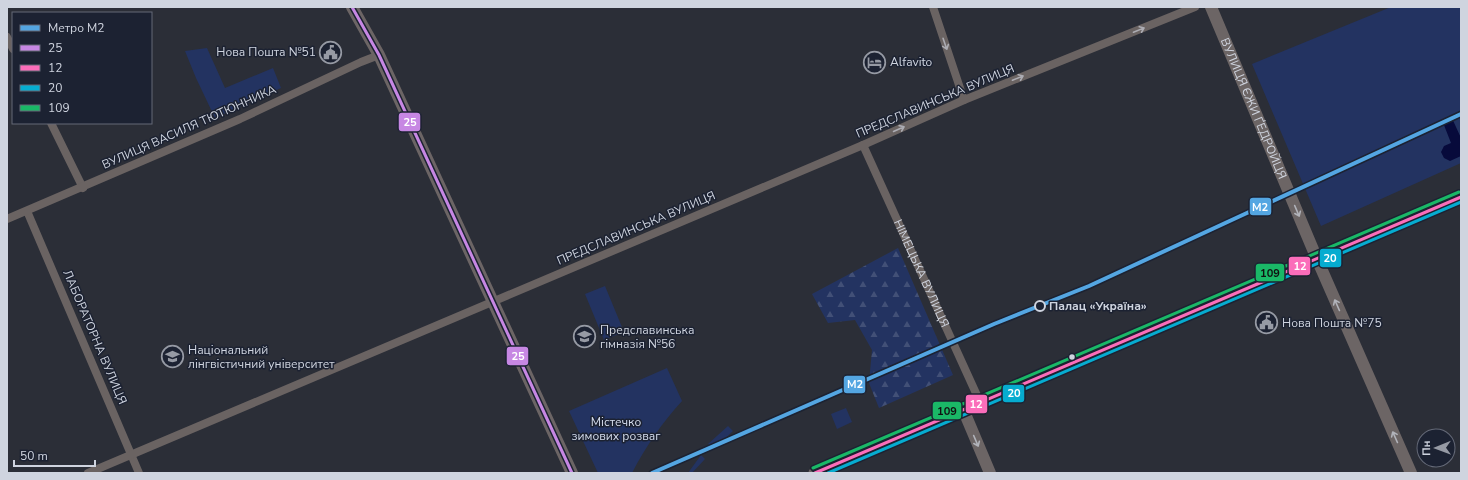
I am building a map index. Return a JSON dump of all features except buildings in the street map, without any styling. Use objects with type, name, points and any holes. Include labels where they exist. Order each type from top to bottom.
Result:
[{"type":"main road","points":[[815,473],[1461,197]]},
{"type":"street","points":[[352,7],[379,55],[572,473]]},
{"type":"street","points":[[933,7],[964,100]]},
{"type":"street","name":"ПРЕДСЛАВИНСЬКА ВУЛИЦЯ","points":[[88,473],[863,145],[964,100],[1195,7]]},
{"type":"street","name":"ВУЛИЦЯ ЄЖИ ҐЕДРОЙЦЯ","points":[[1211,7],[1317,259],[1411,473]]},
{"type":"street","points":[[7,37],[12,47]]},
{"type":"street","name":"ВУЛИЦЯ ВАСИЛЯ ТЮТЮННИКА","points":[[7,220],[240,119],[379,55]]},
{"type":"street","points":[[51,124],[83,188]]},
{"type":"street","name":"НІМЕЦЬКА ВУЛИЦЯ","points":[[863,145],[980,402]]},
{"type":"street","name":"ЛАБОРАТОРНА ВУЛИЦЯ","points":[[27,211],[139,473]]},
{"type":"street","points":[[963,409],[990,473]]},
{"type":"green space","points":[[1391,7],[1461,7],[1461,163],[1321,226],[1252,64]]},
{"type":"green space","points":[[207,48],[225,88],[273,68],[281,88],[215,118],[185,51]]},
{"type":"green space","points":[[898,248],[953,375],[879,408],[869,383],[872,350],[855,320],[828,323],[812,294]]},
{"type":"green space","points":[[605,286],[624,332],[604,340],[585,294]]},
{"type":"green space","name":"Містечко зимових розваг","points":[[667,368],[682,401],[655,435],[632,473],[598,473],[569,411]]},
{"type":"green space","points":[[846,408],[852,422],[837,429],[831,414]]},
{"type":"green space","points":[[728,426],[733,431],[713,450],[708,444]]},
{"type":"green space","points":[[701,455],[705,459],[692,473],[688,473]]},
{"type":"shaded area","points":[[1451,116],[1461,138],[1461,156],[1450,161],[1444,158],[1441,152],[1444,146],[1451,143],[1442,120]]},
{"type":"metro line","name":"M2","points":[[652,473],[994,324],[1089,286],[1461,114]]},
{"type":"transit line","name":"25","points":[[352,7],[379,55],[572,473]]},
{"type":"transit line","name":"109","points":[[813,468],[1459,192]]},
{"type":"transit line","name":"12","points":[[815,473],[1461,197]]},
{"type":"transit line","name":"20","points":[[828,473],[1461,202]]},
{"type":"place","name":"Нова Пошта №51","points":[[331,52]]},
{"type":"place","name":"Alfavito","points":[[874,62]]},
{"type":"place","name":"Палац «Україна»","points":[[1040,306]]},
{"type":"place","name":"Нова Пошта №75","points":[[1266,323]]},
{"type":"place","name":"Предславинська гімназія №56","points":[[585,337]]},
{"type":"place","name":"Національний лінгвістичний університет","points":[[172,357]]}]
